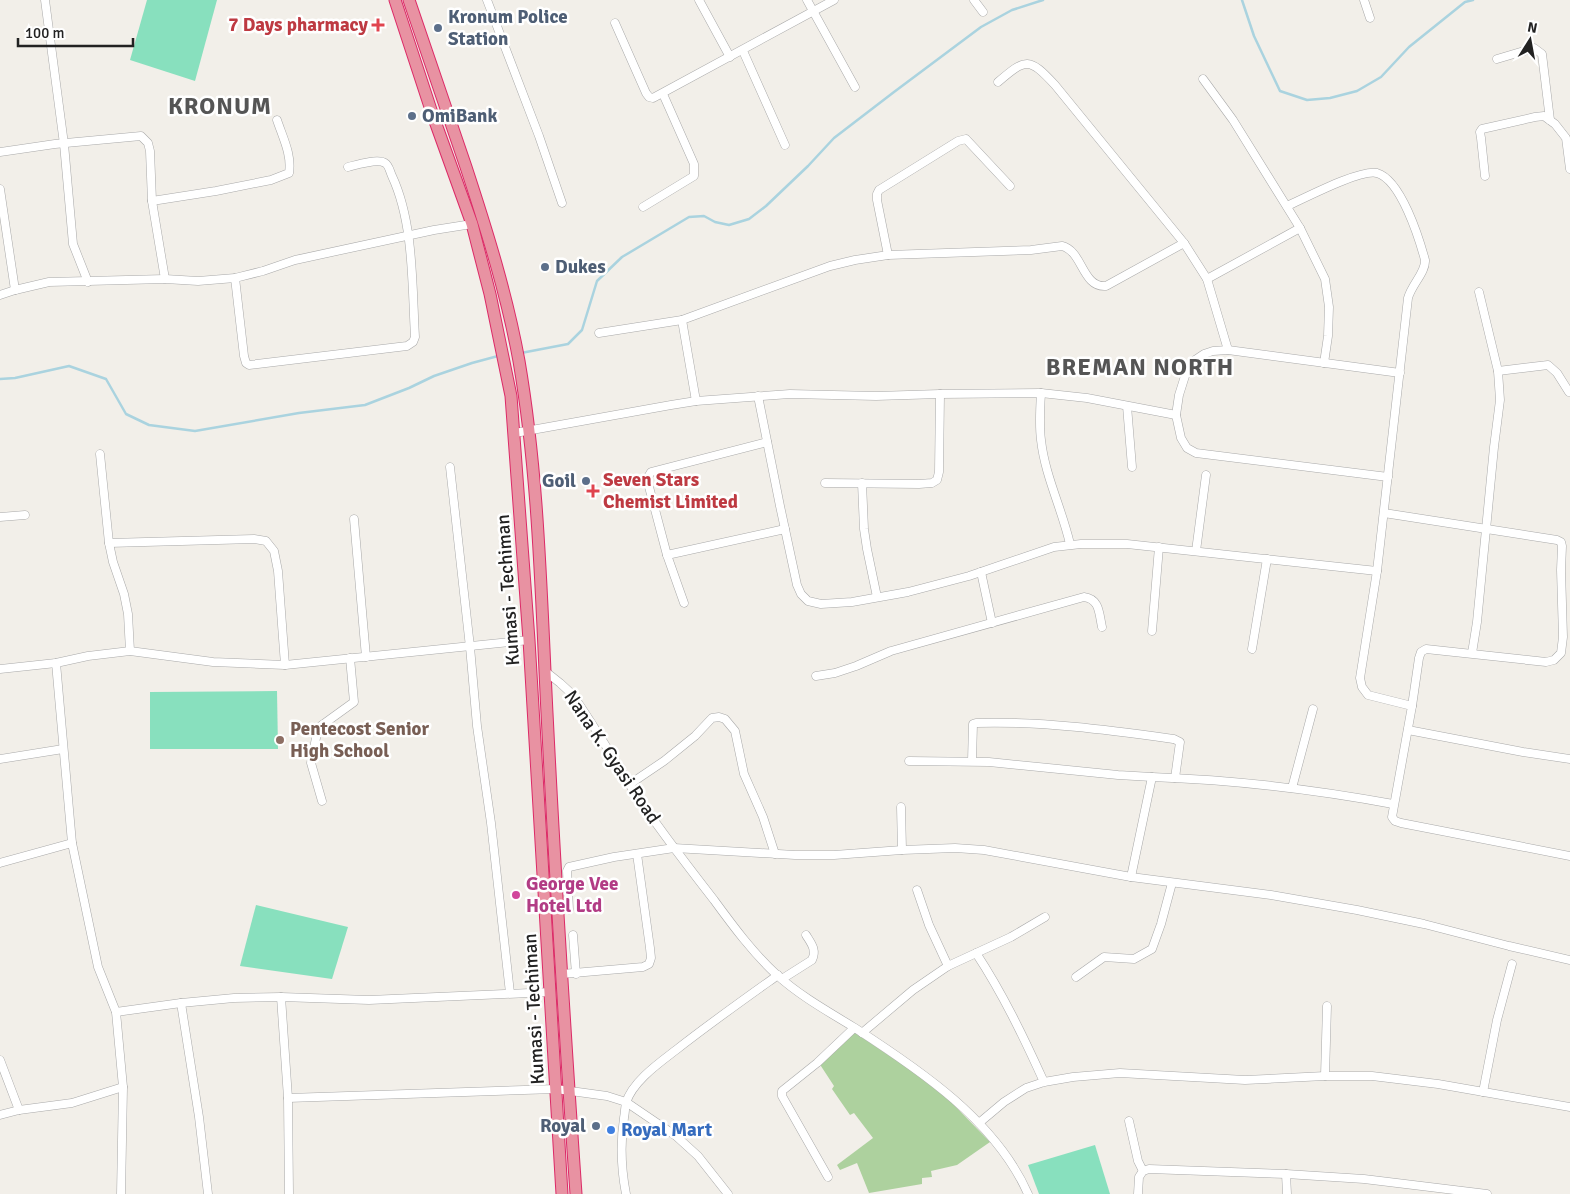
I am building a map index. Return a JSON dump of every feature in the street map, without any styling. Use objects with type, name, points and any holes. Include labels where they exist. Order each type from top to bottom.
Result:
[{"type":"highway","name":"Kumasi - Techiman","points":[[395,0],[432,113],[472,224],[490,294],[511,396],[529,640],[562,1194]]},
{"type":"highway","points":[[409,0],[486,228],[504,294],[519,362],[535,486],[542,587],[545,671],[576,1194]]},
{"type":"street","points":[[45,0],[64,144],[73,244],[88,282]]},
{"type":"street","points":[[487,0],[539,136],[562,204]]},
{"type":"street","points":[[699,0],[730,57]]},
{"type":"street","points":[[806,0],[855,87]]},
{"type":"street","points":[[615,23],[646,93],[649,97],[653,98],[814,13],[834,0]]},
{"type":"street","points":[[974,0],[983,12]]},
{"type":"street","points":[[1364,0],[1370,18]]},
{"type":"street","points":[[1497,59],[1534,48],[1542,54],[1550,120]]},
{"type":"street","points":[[743,50],[785,145]]},
{"type":"street","points":[[998,82],[1017,66],[1023,64],[1035,65],[1055,85],[1184,243],[1207,280],[1228,350]]},
{"type":"street","points":[[1203,80],[1233,120],[1287,206],[1325,279],[1329,307],[1328,336],[1324,363]]},
{"type":"street","points":[[643,207],[694,176],[694,164],[663,94]]},
{"type":"street","points":[[1485,176],[1480,138],[1482,128],[1535,116],[1544,116],[1568,138],[1570,169]]},
{"type":"street","points":[[152,201],[271,180],[289,173],[290,156],[277,120]]},
{"type":"street","points":[[0,152],[141,136],[148,143],[150,151],[152,201],[165,279]]},
{"type":"street","points":[[888,255],[877,200],[879,190],[958,141],[966,139],[1010,186]]},
{"type":"street","points":[[235,278],[244,356],[246,363],[249,365],[407,346],[413,342],[415,337],[408,236],[398,188],[387,164],[383,162],[376,161],[348,167]]},
{"type":"street","points":[[1287,206],[1354,176],[1377,173],[1385,178],[1398,193],[1413,222],[1423,253],[1425,266],[1408,298],[1378,571],[1360,678],[1362,688],[1368,694],[1412,706]]},
{"type":"street","points":[[0,189],[15,290]]},
{"type":"street","points":[[0,295],[49,282],[165,279],[198,281],[235,278],[295,260],[472,224]]},
{"type":"street","points":[[1207,280],[1300,228]]},
{"type":"street","points":[[599,333],[682,320],[830,266],[855,260],[888,255],[1030,250],[1062,246],[1067,247],[1073,253],[1093,284],[1106,286],[1184,243]]},
{"type":"street","points":[[1472,653],[1477,622],[1485,529],[1500,400],[1498,371],[1479,292]]},
{"type":"street","points":[[682,320],[696,401]]},
{"type":"street","points":[[1388,478],[1196,453],[1187,448],[1181,438],[1176,415],[1178,395],[1185,376],[1195,360],[1204,354],[1228,350],[1400,373]]},
{"type":"street","points":[[1498,371],[1548,365],[1558,372],[1569,392]]},
{"type":"street","points":[[515,433],[696,401],[790,394],[876,396],[1041,394],[1087,398],[1176,415]]},
{"type":"street","points":[[825,484],[919,484],[932,483],[937,480],[939,472],[940,394]]},
{"type":"street","points":[[1041,394],[1040,439],[1044,461],[1070,544]]},
{"type":"street","points":[[758,396],[797,585],[801,594],[808,601],[821,604],[852,602],[908,592],[981,572],[1054,547],[1070,544],[1127,544],[1378,571]]},
{"type":"street","points":[[1127,406],[1132,467]]},
{"type":"street","points":[[684,602],[667,555],[648,477],[651,472],[767,442]]},
{"type":"street","points":[[100,454],[109,543],[128,614],[130,651]]},
{"type":"street","points":[[450,468],[477,726],[491,823],[510,993]]},
{"type":"street","points":[[1196,551],[1206,475]]},
{"type":"street","points":[[862,483],[864,529],[878,598]]},
{"type":"street","points":[[1384,513],[1561,542],[1560,570],[1563,637],[1561,653],[1554,660],[1546,662],[1426,649],[1421,652],[1392,817],[1401,823],[1570,856]]},
{"type":"street","points":[[0,517],[25,514]]},
{"type":"street","points":[[354,519],[366,657]]},
{"type":"street","points":[[667,555],[785,529]]},
{"type":"street","points":[[109,543],[254,539],[266,541],[274,551],[278,571],[285,665]]},
{"type":"street","points":[[1152,630],[1159,548]]},
{"type":"street","points":[[1252,649],[1267,559]]},
{"type":"street","points":[[981,572],[992,624]]},
{"type":"street","points":[[816,676],[842,671],[891,651],[1084,597],[1096,602],[1102,627]]},
{"type":"street","points":[[0,668],[56,663],[88,656],[130,651],[205,662],[285,665],[529,640]]},
{"type":"street","points":[[322,801],[311,763],[318,728],[354,702],[350,658]]},
{"type":"street","points":[[56,663],[72,843],[98,967],[116,1012],[123,1087],[121,1194]]},
{"type":"street","name":"Nana K. Gyasi Road","points":[[545,671],[572,694],[674,848],[730,921],[780,977],[822,1008],[883,1046],[959,1104],[979,1123],[1004,1152],[1028,1194]]},
{"type":"street","points":[[1292,788],[1313,709]]},
{"type":"street","points":[[630,784],[664,761],[695,736],[712,718],[719,717],[725,719],[735,731],[744,774],[763,817],[775,854]]},
{"type":"street","points":[[972,761],[973,724],[1005,722],[1056,724],[1174,739],[1180,742],[1175,778]]},
{"type":"street","points":[[1408,730],[1523,752],[1570,758]]},
{"type":"street","points":[[0,759],[63,749]]},
{"type":"street","points":[[909,761],[972,761],[1020,764],[1118,776],[1240,782],[1328,792],[1393,804]]},
{"type":"street","points":[[1131,878],[1152,777]]},
{"type":"street","points":[[900,807],[902,850]]},
{"type":"street","points":[[0,863],[72,843]]},
{"type":"street","points":[[569,910],[567,871],[569,867],[614,857],[674,848],[775,854],[834,855],[955,848],[984,850],[1131,878],[1272,895],[1357,910],[1424,924],[1570,960]]},
{"type":"street","points":[[562,974],[643,967],[649,964],[651,958],[650,948],[637,854]]},
{"type":"street","points":[[1076,977],[1104,958],[1134,959],[1152,949],[1172,883]]},
{"type":"street","points":[[917,890],[929,925],[948,966]]},
{"type":"street","points":[[862,1033],[913,990],[948,966],[1011,937],[1045,917]]},
{"type":"street","points":[[573,935],[576,974]]},
{"type":"street","points":[[626,1194],[621,1156],[622,1132],[626,1102],[632,1091],[649,1071],[710,1022],[780,977],[812,960],[815,951],[806,935]]},
{"type":"street","points":[[976,953],[1010,1009],[1044,1082]]},
{"type":"street","points":[[1483,1092],[1497,1020],[1512,964]]},
{"type":"street","points":[[116,1012],[234,998],[281,997],[369,1000],[551,992]]},
{"type":"street","points":[[281,997],[288,1098],[289,1194]]},
{"type":"street","points":[[181,1003],[199,1117],[208,1194]]},
{"type":"street","points":[[1326,1076],[1327,1006]]},
{"type":"street","points":[[828,1177],[782,1096],[782,1092],[817,1063],[854,1028]]},
{"type":"street","points":[[0,1060],[19,1110]]},
{"type":"street","points":[[979,1123],[1004,1102],[1026,1088],[1044,1082],[1073,1077],[1120,1073],[1245,1080],[1372,1076],[1438,1084],[1570,1107]]},
{"type":"street","points":[[0,1115],[19,1110],[72,1103],[123,1087]]},
{"type":"street","points":[[288,1098],[556,1089],[607,1096],[626,1102],[676,1136],[698,1156],[728,1194]]},
{"type":"street","points":[[1129,1121],[1138,1161],[1143,1171]]},
{"type":"street","points":[[1138,1194],[1139,1177],[1143,1171],[1149,1169],[1364,1179],[1438,1191],[1487,1194]]},
{"type":"street","points":[[1286,1174],[1287,1194]]},
{"type":"green space","points":[[147,0],[217,0],[195,81],[130,60]]},
{"type":"green space","points":[[277,691],[278,749],[150,749],[150,692]]},
{"type":"green space","points":[[256,905],[348,927],[332,979],[240,966]]},
{"type":"green space","points":[[854,1032],[915,1073],[950,1101],[990,1142],[957,1165],[931,1171],[932,1177],[922,1178],[922,1184],[869,1193],[857,1163],[840,1170],[837,1165],[873,1138],[854,1113],[850,1115],[832,1089],[834,1086],[819,1063]]},
{"type":"green space","points":[[1095,1145],[1110,1194],[1039,1194],[1028,1165]]},
{"type":"waterway","points":[[521,353],[568,344],[582,330],[597,281],[622,257],[689,217],[704,216],[715,222],[729,225],[749,219],[766,206],[808,166],[834,138],[981,27],[1012,10],[1043,0]]},
{"type":"waterway","points":[[1242,0],[1254,36],[1280,91],[1307,100],[1330,98],[1357,91],[1381,77],[1409,47],[1465,2],[1473,0]]},
{"type":"waterway","points":[[0,379],[15,378],[69,366],[106,379],[126,414],[149,425],[195,431],[299,413],[365,405],[434,376],[498,356]]},
{"type":"place","name":"7 Days pharmacy","points":[[378,25]]},
{"type":"place","name":"Kronum Police Station","points":[[438,28]]},
{"type":"place","name":"OmiBank","points":[[412,116]]},
{"type":"place","name":"Dukes","points":[[545,267]]},
{"type":"place","name":"Goil","points":[[586,481]]},
{"type":"place","name":"Seven Stars Chemist Limited","points":[[593,491]]},
{"type":"place","name":"Pentecost Senior High School","points":[[280,740]]},
{"type":"place","name":"George Vee Hotel Ltd","points":[[516,895]]},
{"type":"place","name":"Royal","points":[[596,1126]]},
{"type":"place","name":"Royal Mart","points":[[611,1130]]},
{"type":"district","name":"KRONUM","points":[[220,106]]},
{"type":"district","name":"BREMAN NORTH","points":[[1140,367]]}]
